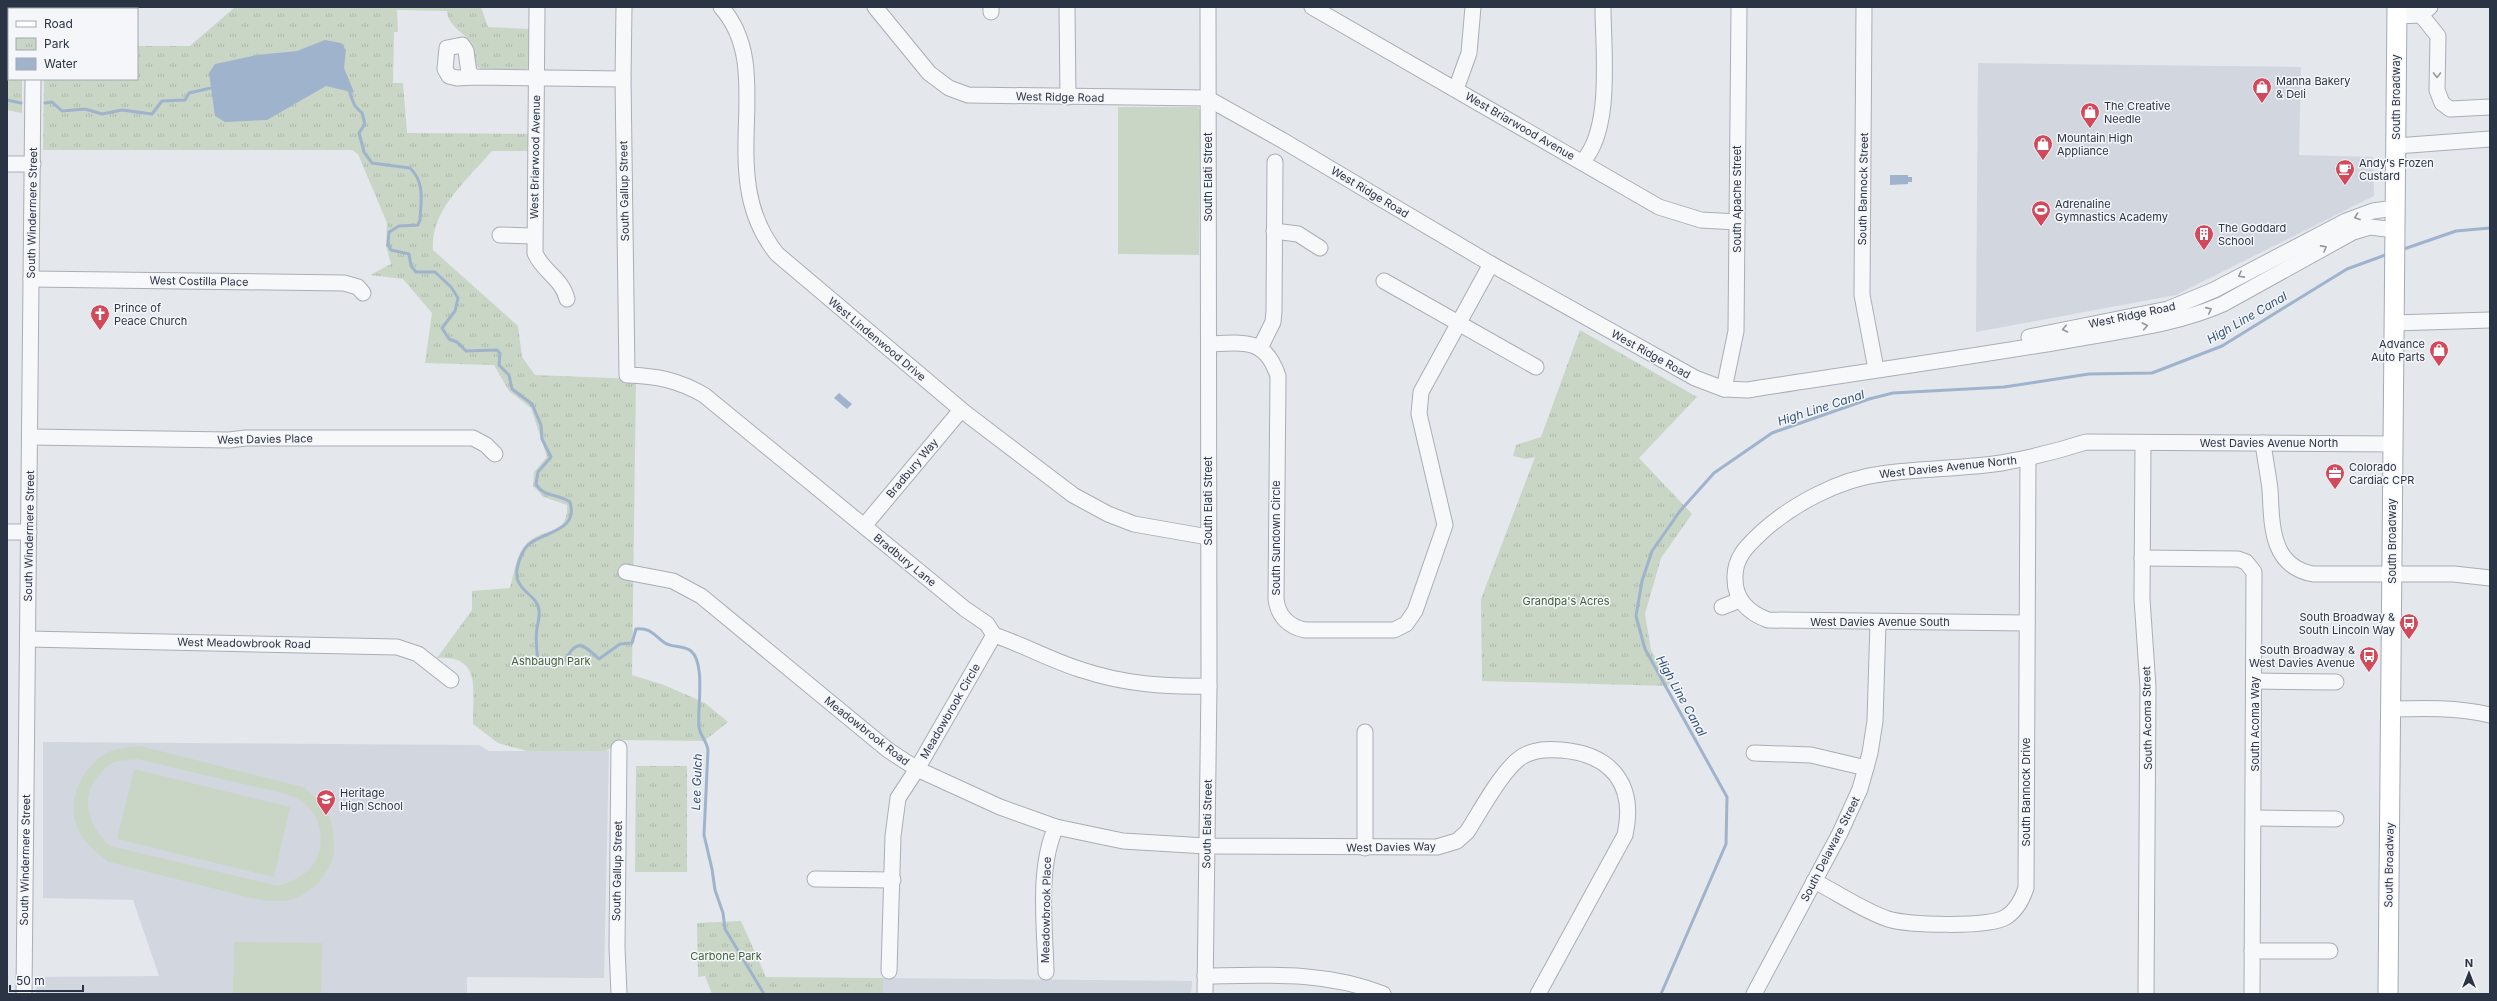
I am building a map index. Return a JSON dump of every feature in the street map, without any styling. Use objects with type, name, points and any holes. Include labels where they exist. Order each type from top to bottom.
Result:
[{"type":"main road","name":"South Broadway","points":[[2388,994],[2397,11]]},
{"type":"street","name":"West Briarwood Avenue","points":[[537,7],[534,253],[538,261],[562,287],[566,299]]},
{"type":"street","name":"South Gallup Street","points":[[624,7],[622,79],[627,375]]},
{"type":"street","name":"West Lindenwood Drive","points":[[721,7],[732,20],[743,45],[746,65],[745,157],[747,186],[754,216],[764,237],[777,254],[795,271],[960,410],[1073,495],[1097,509],[1134,524],[1154,529],[1208,537]]},
{"type":"street","name":"West Ridge Road","points":[[875,7],[929,73],[949,88],[968,95],[1068,98],[1207,98],[1282,140],[1491,264],[1695,378],[1724,389],[1748,390],[1876,369],[2022,348],[2126,330],[2202,313],[2353,232],[2370,227],[2395,230]]},
{"type":"street","points":[[1067,7],[1068,98]]},
{"type":"street","name":"South Elati Street","points":[[1205,994],[1209,686],[1208,7]]},
{"type":"street","points":[[1456,89],[1469,53],[1473,7]]},
{"type":"street","points":[[1582,162],[1594,144],[1601,125],[1604,96],[1603,7]]},
{"type":"street","name":"South Apache Street","points":[[1724,389],[1736,331],[1739,7]]},
{"type":"street","name":"South Bannock Street","points":[[1864,7],[1862,295],[1876,369]]},
{"type":"street","name":"West Briarwood Avenue","points":[[1321,9],[1456,89],[1671,212],[1702,220],[1737,222]]},
{"type":"street","name":"South Broadway","points":[[2397,11],[2426,11],[2438,36],[2437,90],[2442,104],[2450,109],[2490,107]]},
{"type":"street","name":"West Briarwood Avenue","points":[[475,77],[622,79]]},
{"type":"street","name":"South Windermere Street","points":[[24,994],[33,80]]},
{"type":"street","points":[[2396,146],[2490,138]]},
{"type":"street","points":[[1209,344],[1245,343],[1260,348],[1273,322],[1275,162]]},
{"type":"street","points":[[7,164],[33,164]]},
{"type":"street","name":"West Ridge Road","points":[[1876,369],[2168,309],[2214,290],[2346,221],[2374,211],[2395,208]]},
{"type":"street","points":[[1274,231],[1298,234],[1320,248]]},
{"type":"street","points":[[500,235],[534,236]]},
{"type":"street","name":"South Sundown Circle","points":[[1260,348],[1269,356],[1278,376],[1276,599],[1279,612],[1288,623],[1300,629],[1386,631],[1399,628],[1410,619],[1444,535],[1445,514],[1419,414],[1419,400],[1421,392],[1491,264]]},
{"type":"street","name":"West Costilla Place","points":[[31,279],[344,283],[358,287],[363,293]]},
{"type":"street","points":[[1384,281],[1536,367]]},
{"type":"street","points":[[2394,323],[2490,320]]},
{"type":"street","name":"Bradbury Lane","points":[[627,375],[650,376],[677,381],[704,395],[965,609],[987,624],[994,635],[1081,670],[1105,677],[1166,687],[1209,686]]},
{"type":"street","name":"Bradbury Way","points":[[864,526],[960,410]]},
{"type":"street","name":"West Davies Place","points":[[30,437],[229,440],[473,438],[486,445],[495,454]]},
{"type":"street","name":"West Davies Avenue North","points":[[1740,600],[1735,584],[1734,574],[1740,555],[1771,524],[1815,496],[1837,486],[1879,474],[1978,466],[2028,458],[2086,442],[2393,444]]},
{"type":"street","name":"South Acoma Street","points":[[2143,443],[2142,599],[2148,687],[2146,994]]},
{"type":"street","points":[[2263,443],[2274,540],[2278,550],[2290,564],[2313,574],[2454,574],[2490,578]]},
{"type":"street","name":"South Bannock Drive","points":[[1814,880],[1873,912],[1887,918],[1913,924],[1994,922],[2005,918],[2018,906],[2026,888],[2028,458]]},
{"type":"street","points":[[7,532],[29,532]]},
{"type":"street","name":"South Acoma Way","points":[[2142,558],[2238,559],[2252,568],[2256,579],[2254,681],[2255,818],[2252,994]]},
{"type":"street","name":"Meadowbrook Road","points":[[626,572],[672,581],[701,596],[888,750],[917,769],[1000,807],[1056,826],[1123,840],[1206,846]]},
{"type":"street","points":[[1722,606],[1740,600]]},
{"type":"street","name":"West Davies Avenue South","points":[[1740,600],[1756,615],[1778,622],[2027,623]]},
{"type":"street","name":"South Delaware Street","points":[[1754,994],[1852,809],[1866,768],[1875,721],[1878,622]]},
{"type":"street","name":"Meadowbrook Circle","points":[[889,972],[893,880],[893,836],[898,798],[917,769],[994,635]]},
{"type":"street","name":"West Meadowbrook Road","points":[[28,639],[397,647],[418,654],[451,680]]},
{"type":"street","points":[[2254,681],[2336,682]]},
{"type":"street","points":[[2390,709],[2441,708],[2468,710],[2490,715]]},
{"type":"street","points":[[1365,848],[1366,732]]},
{"type":"street","name":"South Gallup Street","points":[[619,748],[617,947],[619,994]]},
{"type":"street","name":"West Davies Way","points":[[1206,846],[1365,848],[1437,846],[1457,841],[1467,832],[1509,768],[1523,756],[1544,749],[1578,751],[1594,756],[1610,768],[1618,777],[1629,811],[1625,835],[1538,994]]},
{"type":"street","points":[[1754,754],[1811,755],[1866,768]]},
{"type":"street","points":[[2255,818],[2336,818]]},
{"type":"street","name":"Meadowbrook Place","points":[[1046,972],[1045,870],[1048,847],[1056,826]]},
{"type":"street","points":[[814,879],[893,880]]},
{"type":"street","points":[[2252,951],[2330,951]]},
{"type":"street","points":[[1205,976],[1286,974],[1316,977],[1357,986],[1383,994]]},
{"type":"shaded area","points":[[1978,63],[2301,67],[2299,155],[2373,157],[2374,196],[2176,295],[1976,332]]},
{"type":"shaded area","name":"Heritage High School","points":[[43,742],[479,745],[489,751],[609,751],[604,978],[467,977],[467,994],[36,994],[36,977],[159,976],[133,900],[43,898]]},
{"type":"shaded area","points":[[883,978],[1192,981],[1191,994],[883,994]]},
{"type":"green space","name":"Ashbaugh Park","points":[[235,7],[481,7],[488,27],[531,29],[530,66],[527,69],[482,70],[476,65],[472,45],[450,21],[447,11],[397,10],[398,32],[394,32],[393,83],[403,83],[407,133],[531,134],[531,151],[492,151],[462,184],[444,208],[434,235],[433,250],[518,326],[522,357],[535,375],[636,379],[632,675],[664,685],[705,703],[728,722],[704,741],[623,740],[606,751],[527,751],[498,743],[473,724],[473,688],[472,678],[468,669],[462,662],[452,659],[437,658],[472,610],[472,591],[510,588],[514,571],[523,548],[532,539],[559,527],[564,522],[567,505],[544,497],[533,486],[534,472],[547,457],[531,408],[509,391],[494,365],[425,363],[432,313],[403,279],[370,275],[391,264],[386,246],[387,223],[358,154],[352,150],[43,150],[44,80],[138,80],[138,46],[190,46]]},
{"type":"green space","points":[[8,63],[8,80],[22,80],[22,113],[7,110]]},
{"type":"green space","points":[[1118,107],[1198,107],[1200,111],[1199,255],[1118,254]]},
{"type":"green space","name":"Grandpa's Acres","points":[[1580,330],[1697,397],[1639,458],[1692,514],[1661,558],[1645,614],[1651,650],[1672,686],[1482,681],[1481,599],[1535,457],[1526,459],[1513,456],[1516,445],[1541,437]]},
{"type":"green space","points":[[140,746],[303,787],[318,800],[328,813],[331,821],[334,848],[333,856],[326,873],[313,888],[297,898],[270,901],[260,900],[109,862],[91,847],[78,829],[74,819],[75,797],[83,776],[98,759],[115,750]],"holes":[[[138,759],[276,792],[303,802],[312,811],[320,829],[321,842],[315,862],[299,877],[278,886],[110,846],[96,830],[92,821],[89,812],[89,792],[93,783],[105,768],[112,763],[117,761]]]},
{"type":"green space","points":[[636,766],[687,766],[687,872],[635,872]]},
{"type":"green space","points":[[134,769],[290,807],[274,877],[117,839]]},
{"type":"green space","name":"Carbone Park","points":[[741,921],[766,977],[883,978],[883,994],[712,994],[705,976],[698,977],[697,923]]},
{"type":"green space","points":[[234,942],[322,943],[321,994],[233,994]]},
{"type":"water","points":[[325,40],[341,43],[346,50],[344,68],[354,92],[350,94],[347,91],[326,86],[267,120],[225,122],[215,116],[209,73],[215,64],[257,55],[297,51]]},
{"type":"water","points":[[1890,175],[1908,175],[1908,177],[1912,177],[1912,182],[1908,182],[1908,184],[1890,185]]},
{"type":"water","points":[[839,393],[852,404],[847,409],[834,398]]},
{"type":"waterway","name":"Lee Gulch","points":[[45,103],[52,102],[62,111],[85,109],[102,114],[122,110],[152,114],[162,101],[185,100],[189,93],[211,88]]},
{"type":"waterway","name":"Lee Gulch","points":[[350,94],[355,106],[362,113],[365,124],[359,133],[364,152],[372,163],[410,168],[415,173],[420,186],[421,206],[418,225],[399,226],[389,232],[388,244],[391,250],[409,254],[411,266],[416,272],[435,272],[451,287],[458,298],[455,311],[442,328],[449,339],[457,342],[466,351],[497,350],[500,353],[499,365],[509,375],[512,389],[532,404],[541,425],[542,439],[551,457],[538,472],[536,484],[543,491],[561,497],[570,502],[571,513],[568,521],[554,532],[528,545],[523,552],[518,565],[517,575],[519,583],[537,603],[539,610],[536,637],[538,662],[548,665],[565,661],[576,646],[584,647],[599,659],[620,644],[632,643],[636,629],[645,629],[668,645],[688,649],[696,657],[700,676],[699,727],[708,750],[704,835],[715,890],[723,913],[725,929],[764,994]]},
{"type":"waterway","name":"Lee Gulch","points":[[7,100],[21,103]]},
{"type":"waterway","name":"High Line Canal","points":[[2401,250],[2456,231],[2490,228]]},
{"type":"waterway","name":"High Line Canal","points":[[1661,994],[1726,844],[1727,797],[1645,649],[1636,616],[1642,581],[1652,551],[1680,511],[1714,473],[1772,433],[1869,399],[1893,393],[2004,387],[2089,374],[2152,373],[2222,346],[2347,269],[2388,254]]},
{"type":"place","name":"Manna Bakery & Deli","points":[[2262,104]]},
{"type":"place","name":"The Creative Needle","points":[[2090,129]]},
{"type":"place","name":"Mountain High Appliance","points":[[2043,161]]},
{"type":"place","name":"Andy's Frozen Custard","points":[[2345,186]]},
{"type":"place","name":"Adrenaline Gymnastics Academy","points":[[2041,227]]},
{"type":"place","name":"The Goddard School","points":[[2204,251]]},
{"type":"place","name":"Prince of Peace Church","points":[[100,331]]},
{"type":"place","name":"Advance Auto Parts","points":[[2439,367]]},
{"type":"place","name":"Colorado Cardiac CPR","points":[[2335,490]]},
{"type":"place","name":"South Broadway & South Lincoln Way","points":[[2409,640]]},
{"type":"place","name":"South Broadway & West Davies Avenue","points":[[2369,673]]},
{"type":"place","name":"Heritage High School","points":[[326,816]]}]
